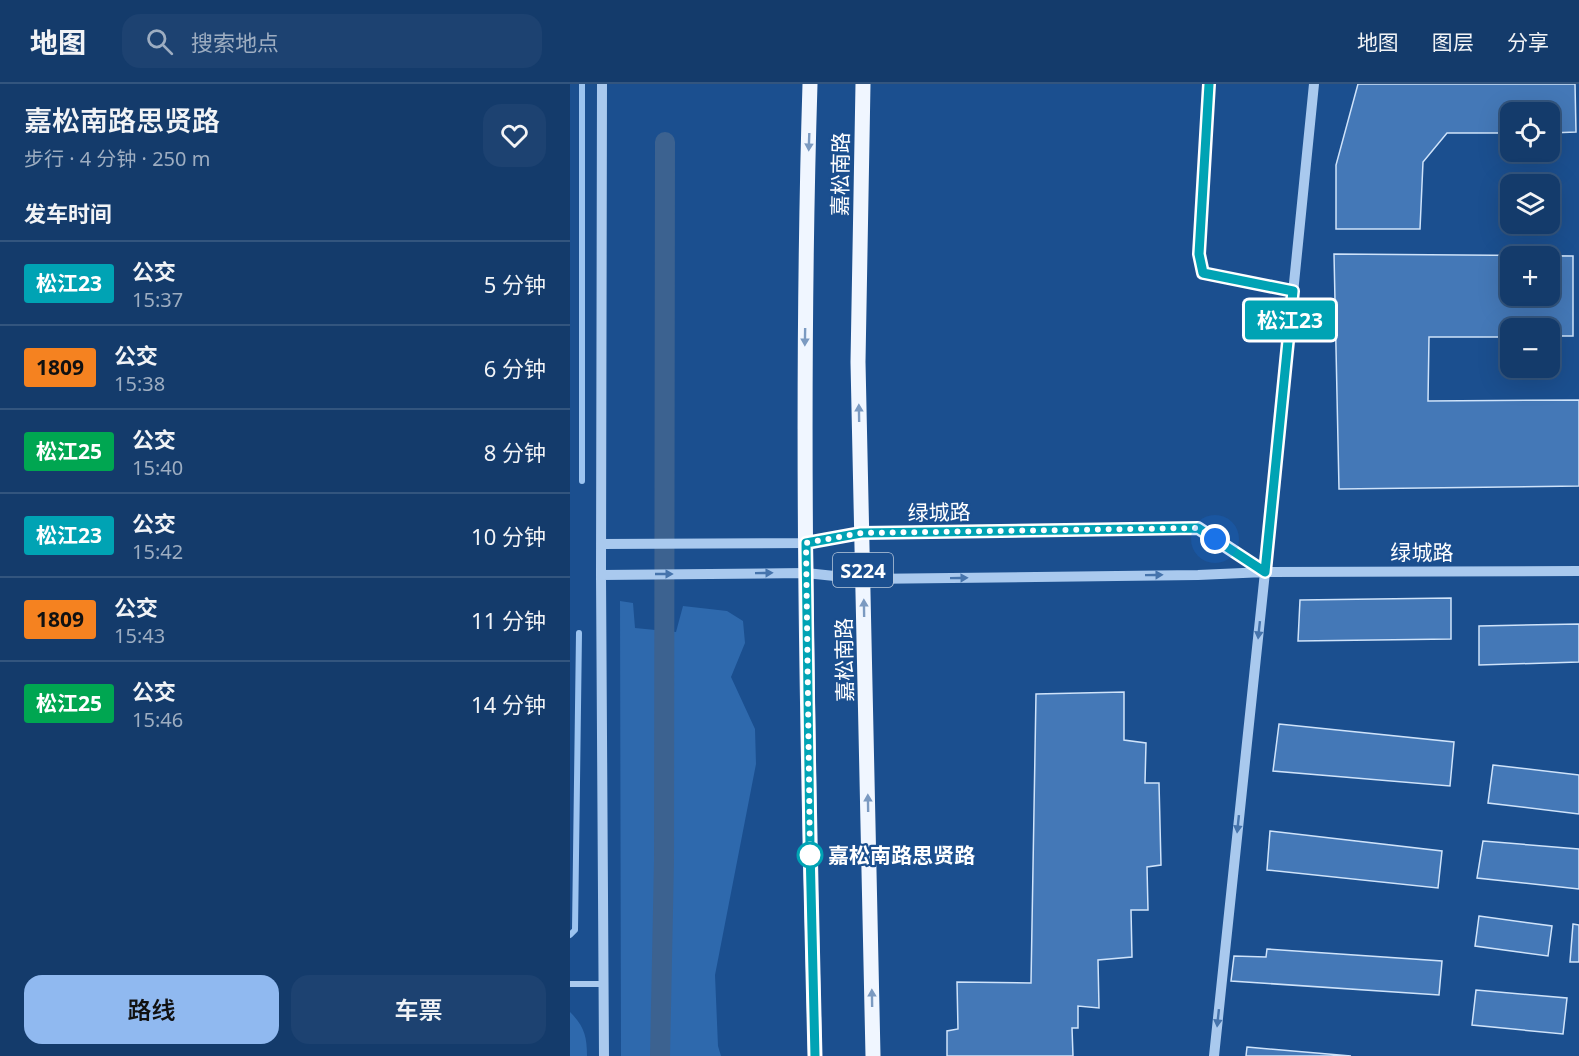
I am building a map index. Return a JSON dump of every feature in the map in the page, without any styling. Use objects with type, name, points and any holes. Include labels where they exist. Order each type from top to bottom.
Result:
[{"type":"main road","name":"嘉松南路","points":[[810,84],[805,361],[806,573],[815,1056]]},
{"type":"main road","name":"嘉松南路","points":[[863,84],[858,362],[873,1056]]},
{"type":"street","points":[[602,84],[601,574],[604,1056]]},
{"type":"street","points":[[1214,1056],[1314,84]]},
{"type":"street","name":"绿城路","points":[[601,544],[806,543],[861,533],[1198,528],[1265,572]]},
{"type":"street","name":"绿城路","points":[[601,574],[806,573],[863,579],[1198,575],[1265,572],[1579,571]]},
{"type":"street","points":[[570,984],[603,984]]},
{"type":"lane","points":[[1209,84],[1199,254],[1203,273],[1293,291]]},
{"type":"shaded area","points":[[620,601],[633,603],[635,628],[676,632],[683,606],[727,611],[743,621],[745,643],[731,677],[755,729],[756,764],[715,975],[718,1046],[721,1056],[621,1056]]},
{"type":"shaded area","points":[[570,1012],[584,1032],[587,1056],[570,1056]]},
{"type":"building","points":[[1358,84],[1575,84],[1576,132],[1560,133],[1560,102],[1500,102],[1500,133],[1447,133],[1423,162],[1420,229],[1336,229],[1336,165]]},
{"type":"building","points":[[1334,254],[1500,255],[1500,306],[1560,306],[1560,256],[1573,256],[1573,336],[1560,336],[1560,318],[1500,318],[1500,337],[1429,337],[1428,401],[1579,400],[1579,486],[1339,489]]},
{"type":"building","points":[[1451,598],[1451,639],[1298,641],[1300,600]]},
{"type":"building","points":[[1579,624],[1579,662],[1479,665],[1479,626]]},
{"type":"building","points":[[1124,692],[1124,740],[1146,743],[1145,783],[1159,783],[1161,865],[1147,867],[1148,910],[1131,910],[1132,957],[1098,960],[1099,1008],[1078,1006],[1078,1028],[1072,1028],[1073,1056],[947,1056],[947,1031],[958,1029],[957,982],[1031,983],[1036,694]]},
{"type":"building","points":[[1279,724],[1454,742],[1450,786],[1273,771]]},
{"type":"building","points":[[1493,765],[1579,775],[1579,814],[1488,803]]},
{"type":"building","points":[[1270,831],[1442,851],[1438,888],[1267,870]]},
{"type":"building","points":[[1483,841],[1579,849],[1579,889],[1477,878]]},
{"type":"building","points":[[1479,916],[1552,926],[1548,956],[1475,946]]},
{"type":"building","points":[[1573,924],[1579,925],[1579,962],[1570,962]]},
{"type":"building","points":[[1267,949],[1442,961],[1439,995],[1231,981],[1234,956],[1266,957]]},
{"type":"building","points":[[1476,990],[1567,998],[1563,1034],[1472,1025]]},
{"type":"building","points":[[1247,1047],[1351,1056],[1246,1056]]},
{"type":"waterway","points":[[582,84],[582,481]]},
{"type":"waterway","points":[[660,1056],[664,861],[665,142]]},
{"type":"waterway","points":[[570,935],[575,930],[579,633]]},
{"type":"bus line","name":"松江23","points":[[815,1056],[806,543],[861,533],[1198,528],[1265,572],[1293,291],[1203,273],[1199,254],[1209,84]]},
{"type":"place","name":"嘉松南路思贤路","points":[[810,855]]},
{"type":"route","points":[[810,855],[806,543],[861,533],[1198,528],[1215,539]]}]
